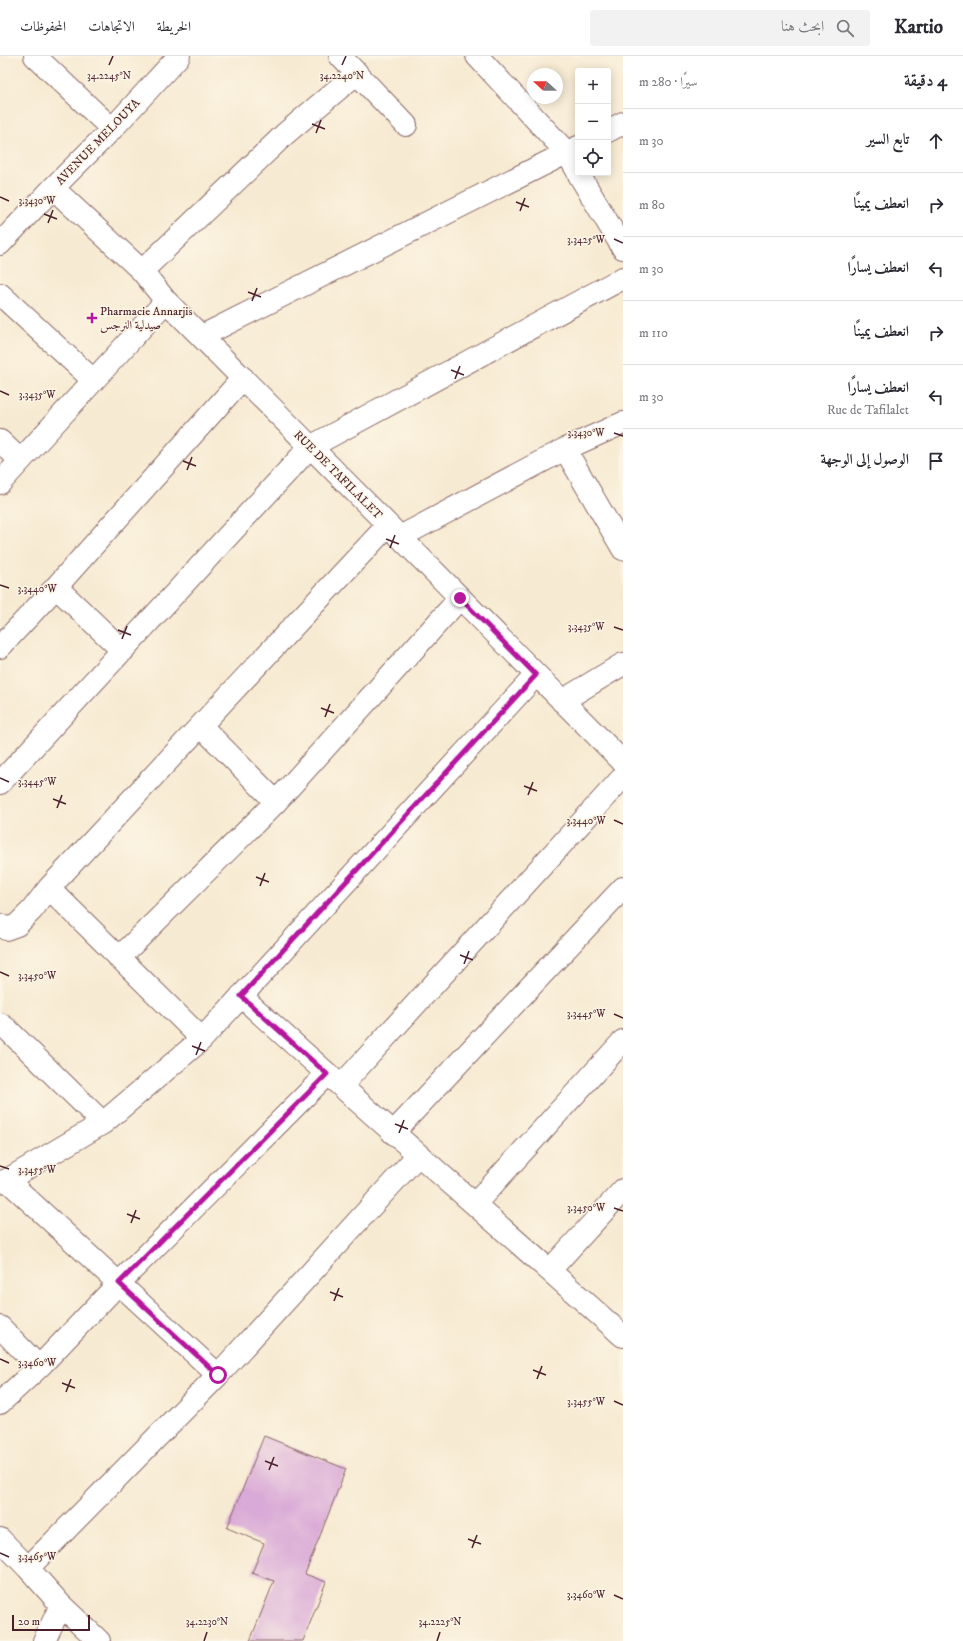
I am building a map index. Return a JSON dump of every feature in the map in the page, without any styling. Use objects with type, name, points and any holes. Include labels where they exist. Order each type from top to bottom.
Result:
[{"type":"street","points":[[35,56],[112,129]]},
{"type":"street","name":"AVENUE MELOUYA","points":[[0,244],[112,129],[179,56]]},
{"type":"street","points":[[340,56],[406,125]]},
{"type":"street","points":[[477,56],[572,150],[575,162]]},
{"type":"street","points":[[142,271],[285,134],[357,73]]},
{"type":"street","points":[[611,129],[623,123]]},
{"type":"street","points":[[202,336],[572,150]]},
{"type":"street","points":[[580,176],[623,248]]},
{"type":"street","name":"RUE DE TAFILALET","points":[[53,188],[142,271],[166,301],[623,762]]},
{"type":"street","points":[[0,783],[310,447],[623,278]]},
{"type":"street","points":[[0,294],[94,380]]},
{"type":"street","points":[[0,482],[166,301]]},
{"type":"street","points":[[0,647],[56,587],[243,378]]},
{"type":"street","points":[[0,925],[6,929],[17,925],[32,910],[49,888],[200,726],[394,531],[623,423]]},
{"type":"street","points":[[0,441],[20,460]]},
{"type":"street","points":[[565,450],[623,549]]},
{"type":"street","points":[[56,587],[123,651]]},
{"type":"street","points":[[120,958],[276,802],[460,598]]},
{"type":"street","points":[[562,701],[623,664]]},
{"type":"street","points":[[218,1375],[119,1283],[4,1181],[103,1124],[202,1039],[536,675]]},
{"type":"street","points":[[200,726],[276,802]]},
{"type":"street","points":[[0,1403],[39,1367],[119,1283],[334,1080],[623,776]]},
{"type":"street","points":[[49,888],[202,1039]]},
{"type":"street","points":[[393,1133],[623,888]]},
{"type":"street","points":[[241,996],[393,1133],[623,1336]]},
{"type":"street","points":[[3,1027],[103,1124]]},
{"type":"street","points":[[475,1204],[623,1041]]},
{"type":"street","points":[[28,1568],[218,1375],[418,1155]]},
{"type":"street","points":[[550,1270],[623,1190]]},
{"type":"street","points":[[0,1327],[39,1367]]},
{"type":"street","points":[[0,1539],[61,1605],[99,1641]]},
{"type":"street","points":[[44,1641],[61,1605]]},
{"type":"building","points":[[264,1436],[346,1469],[305,1574],[326,1582],[303,1641],[250,1641],[274,1581],[252,1573],[264,1543],[227,1528]]},
{"type":"place","name":"Pharmacie Annarjis صيدلية النرجس","points":[[92,318]]},
{"type":"route","points":[[218,1375],[119,1283],[327,1074],[241,996],[536,675],[460,598]]}]
